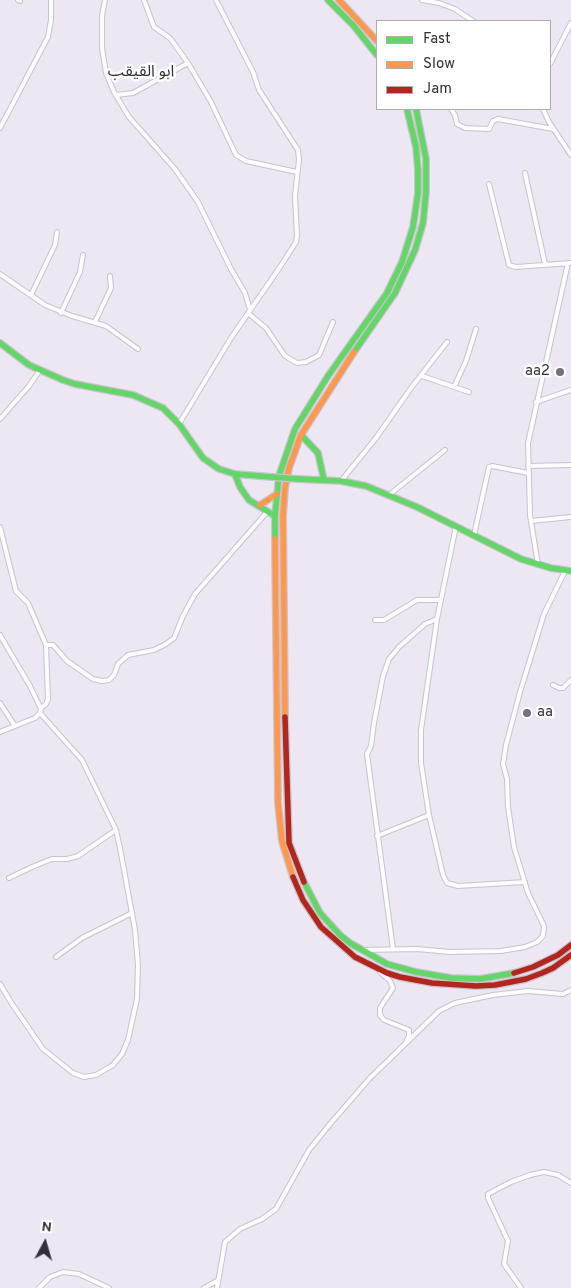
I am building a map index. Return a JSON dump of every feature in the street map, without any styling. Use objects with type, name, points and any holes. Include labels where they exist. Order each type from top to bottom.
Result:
[{"type":"main road","points":[[328,0],[353,25],[376,54]]},
{"type":"main road","points":[[339,0],[376,40]]},
{"type":"main road","points":[[407,110],[416,147],[418,193],[413,227],[402,262],[387,293],[328,376],[295,429],[279,476],[275,516],[276,715],[278,803],[282,841],[300,894],[321,927],[355,956],[377,969],[400,977],[453,986],[495,985],[526,979],[553,968],[571,955]]},
{"type":"main road","points":[[416,110],[426,158],[426,192],[423,223],[415,250],[395,293],[301,435],[289,468],[285,488],[283,516],[286,784],[289,843],[306,890],[320,912],[340,935],[361,950],[387,964],[404,970],[451,978],[480,979],[503,976],[533,967],[571,945]]},
{"type":"main road","points":[[0,343],[23,361],[75,384],[133,395],[163,408],[179,424],[204,458],[219,469],[235,474],[340,481],[366,486],[456,526],[503,551],[538,565],[568,571]]},
{"type":"main road","points":[[301,435],[306,448],[318,454],[324,480]]},
{"type":"main road","points":[[294,452],[306,448]]},
{"type":"main road","points":[[235,474],[244,495],[275,516]]},
{"type":"main road","points":[[260,505],[277,494]]},
{"type":"street","points":[[0,128],[46,42],[50,28],[51,0]]},
{"type":"street","points":[[105,0],[102,16],[102,59],[116,95],[129,117],[176,169],[198,202],[245,293],[249,311],[266,328],[285,356],[297,362],[306,362],[319,355],[333,322]]},
{"type":"street","points":[[144,0],[154,27],[170,38],[188,63],[211,102],[236,155],[246,161],[297,172]]},
{"type":"street","points":[[179,424],[231,338],[296,242],[298,227],[295,196],[299,160],[296,147],[259,90],[254,72],[216,0]]},
{"type":"street","points":[[422,0],[440,3],[455,9],[472,20]]},
{"type":"street","points":[[551,62],[571,23]]},
{"type":"street","points":[[116,95],[133,93],[188,63]]},
{"type":"street","points":[[451,110],[455,115],[457,124],[464,128],[489,130],[493,121],[498,119],[554,129]]},
{"type":"street","points":[[543,110],[571,155]]},
{"type":"street","points":[[526,173],[544,264]]},
{"type":"street","points":[[489,184],[509,265],[516,267],[570,263],[536,402],[528,443],[531,521],[538,565]]},
{"type":"street","points":[[31,295],[55,245],[57,232]]},
{"type":"street","points":[[61,312],[80,272],[83,255]]},
{"type":"street","points":[[0,274],[45,305],[95,322],[116,332],[138,349]]},
{"type":"street","points":[[95,322],[111,288],[110,276]]},
{"type":"street","points":[[454,387],[466,361],[476,329]]},
{"type":"street","points":[[340,481],[376,438],[447,342]]},
{"type":"street","points":[[0,419],[29,386],[40,370]]},
{"type":"street","points":[[422,376],[469,392]]},
{"type":"street","points":[[536,402],[571,390]]},
{"type":"street","points":[[389,495],[445,450]]},
{"type":"street","points":[[528,466],[571,465]]},
{"type":"street","points":[[474,535],[489,467],[528,473]]},
{"type":"street","points":[[46,645],[53,645],[66,661],[93,679],[102,682],[109,680],[118,664],[128,655],[154,650],[174,638],[195,594],[268,511]]},
{"type":"street","points":[[531,521],[571,517]]},
{"type":"street","points":[[456,526],[440,600],[423,708],[420,741],[421,763],[429,815],[443,875],[447,883],[458,886],[525,882]]},
{"type":"street","points":[[0,527],[16,591],[28,603],[46,645],[48,701],[41,708],[40,714],[35,718],[0,732]]},
{"type":"street","points":[[361,950],[501,951],[519,949],[537,942],[544,933],[544,926],[528,893],[511,830],[507,778],[503,764],[520,692],[544,614],[568,571]]},
{"type":"street","points":[[375,620],[384,620],[416,600],[440,600]]},
{"type":"street","points":[[393,949],[367,758],[387,663],[393,654],[425,624],[437,619]]},
{"type":"street","points":[[0,635],[41,708]]},
{"type":"street","points":[[553,685],[563,688],[571,680]]},
{"type":"street","points":[[0,703],[15,726]]},
{"type":"street","points":[[0,984],[43,1049],[77,1076],[88,1077],[99,1073],[113,1065],[122,1054],[128,1040],[135,1006],[138,986],[138,957],[132,913],[116,830],[82,760],[40,714]]},
{"type":"street","points":[[377,836],[429,815]]},
{"type":"street","points":[[9,878],[52,860],[78,856],[116,830]]},
{"type":"street","points":[[56,957],[82,938],[132,913]]},
{"type":"street","points":[[377,969],[390,981],[393,988],[380,1008],[380,1015],[384,1020],[406,1029],[410,1033],[402,1048]]},
{"type":"street","points":[[526,979],[528,991]]},
{"type":"street","points":[[217,1288],[225,1242],[240,1228],[262,1219],[276,1209],[286,1194],[298,1167],[314,1143],[370,1078],[439,1011],[446,1006],[464,1000],[528,991],[564,994],[571,990]]},
{"type":"street","points":[[522,1288],[504,1264],[508,1241],[488,1198],[488,1194],[512,1182],[544,1172],[558,1175],[571,1183]]},
{"type":"street","points":[[39,1288],[50,1277],[63,1272],[79,1274],[109,1288]]},
{"type":"street","points":[[204,1288],[217,1281]]},
{"type":"traffic: fast","points":[[328,0],[353,25],[376,54]]},
{"type":"traffic: fast","points":[[275,539],[279,476],[295,429],[328,376],[387,293],[402,262],[413,227],[418,193],[418,170],[416,147],[407,110]]},
{"type":"traffic: fast","points":[[354,352],[395,293],[415,250],[423,223],[426,192],[426,159],[416,110]]},
{"type":"traffic: fast","points":[[0,343],[29,365],[63,380],[133,395],[163,408],[179,424],[203,458],[219,469],[235,474],[272,477]]},
{"type":"traffic: fast","points":[[301,435],[318,453],[324,480]]},
{"type":"traffic: fast","points":[[235,474],[240,487],[249,500],[275,516]]},
{"type":"traffic: fast","points":[[272,477],[298,479]]},
{"type":"traffic: fast","points":[[298,479],[341,481],[366,486],[417,507],[521,559],[551,568],[571,571]]},
{"type":"traffic: fast","points":[[304,882],[320,913],[340,935],[350,943],[387,964],[416,972],[451,978],[480,979],[514,973]]},
{"type":"traffic: slow","points":[[339,0],[376,40]]},
{"type":"traffic: slow","points":[[285,717],[283,516],[285,488],[289,468],[301,435],[354,352]]},
{"type":"traffic: slow","points":[[260,505],[277,494]]},
{"type":"traffic: slow","points":[[275,539],[278,803],[282,841],[293,877]]},
{"type":"traffic: jam","points":[[285,717],[289,843],[304,882]]},
{"type":"traffic: jam","points":[[293,877],[303,900],[321,927],[355,957],[387,973],[400,977],[432,983],[476,986],[495,985],[526,979],[542,973],[553,968],[571,955]]},
{"type":"traffic: jam","points":[[514,973],[533,967],[558,955],[571,945]]},
{"type":"place","name":"aa2","points":[[560,372]]},
{"type":"place","name":"aa","points":[[527,713]]},
{"type":"district","name":"ابو القيقب","points":[[141,73]]}]
